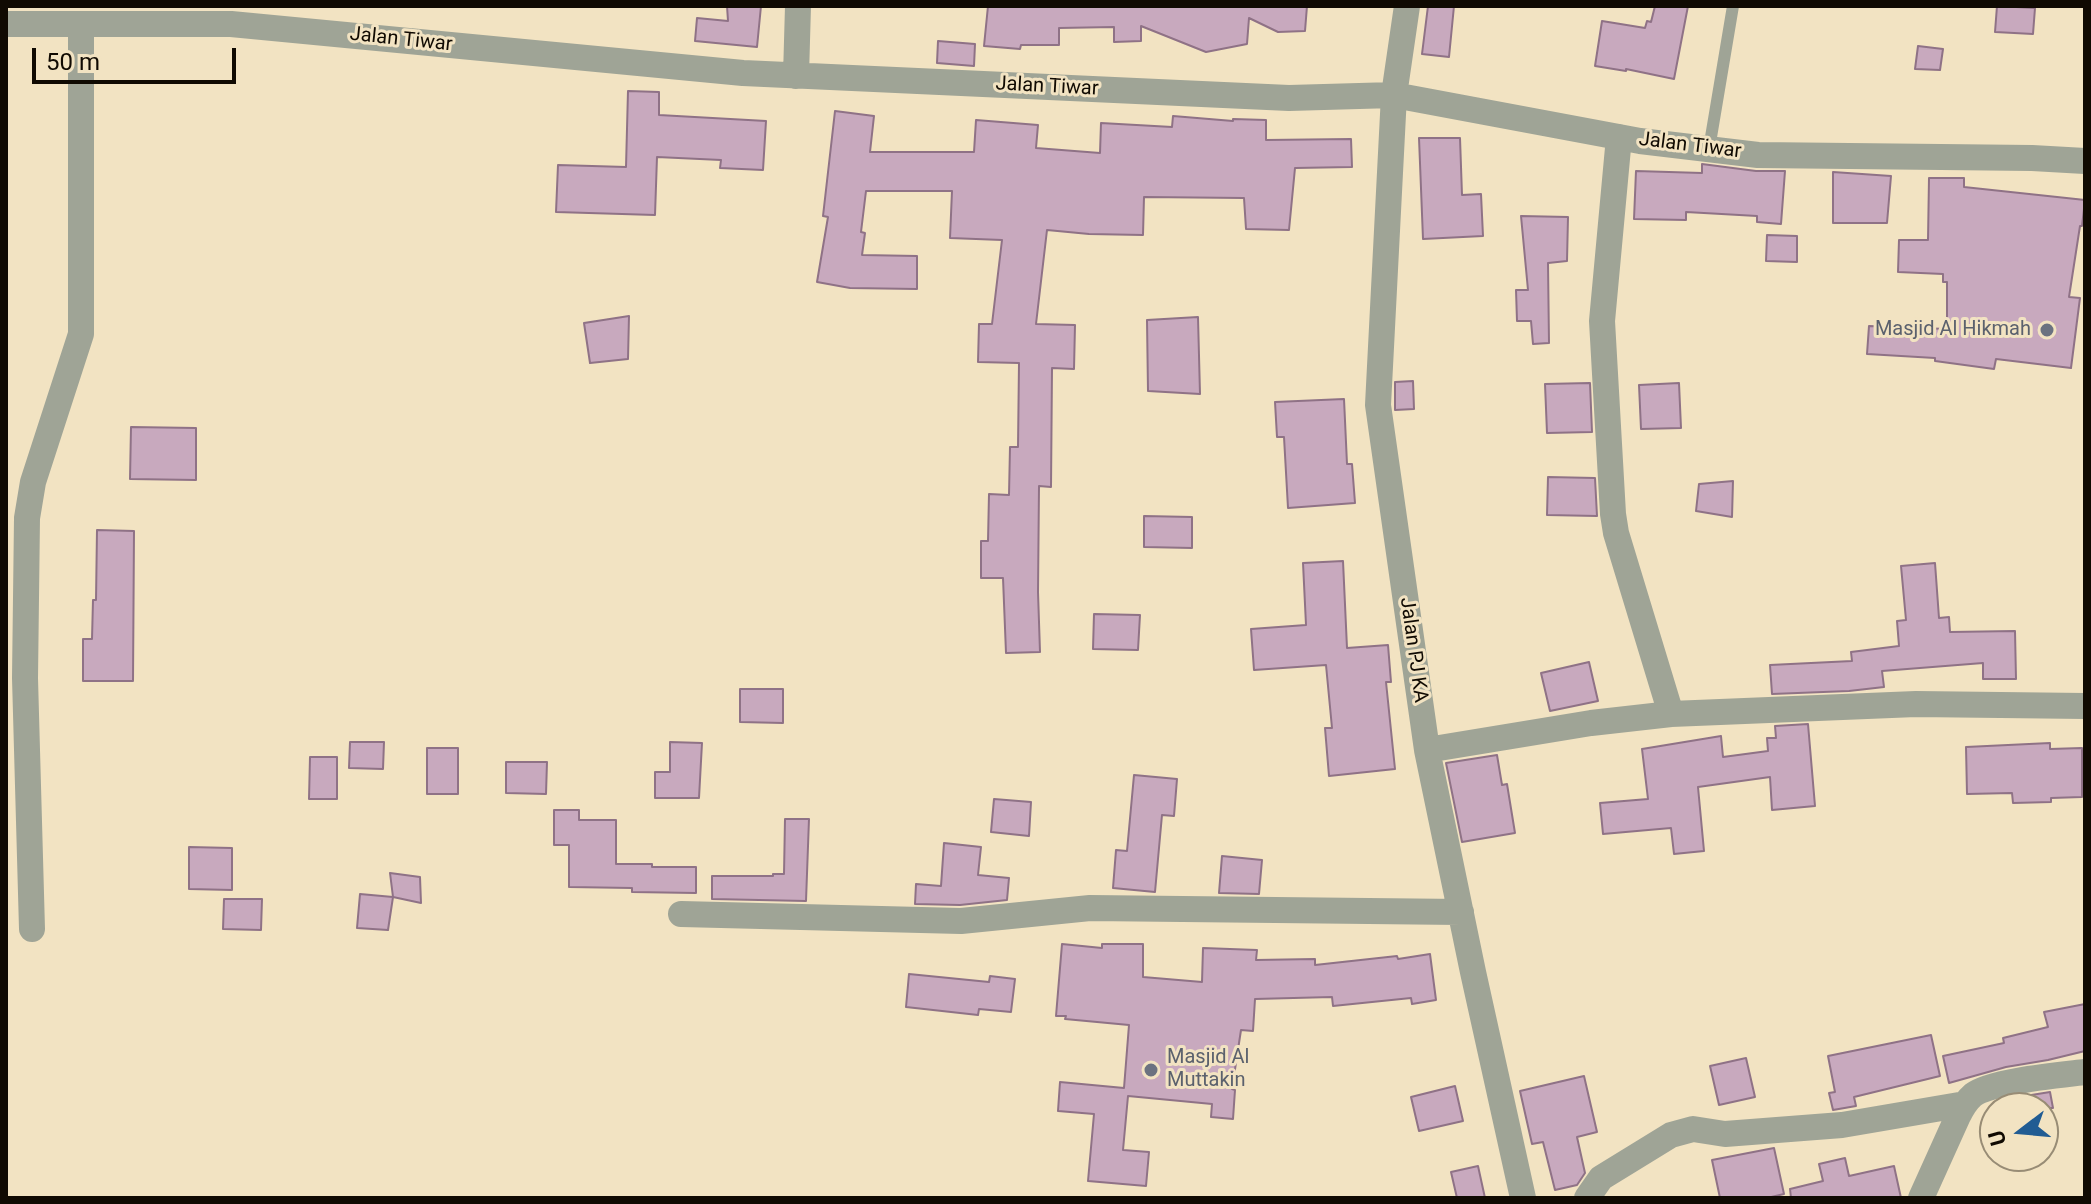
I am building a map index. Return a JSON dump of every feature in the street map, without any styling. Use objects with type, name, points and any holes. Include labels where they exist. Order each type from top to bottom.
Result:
[{"type":"street","points":[[796,76],[798,6]]},
{"type":"street","name":"Jalan PJ KA","points":[[1407,6],[1394,95],[1378,405],[1427,750],[1523,1198]]},
{"type":"street","name":"Jalan Tiwar","points":[[6,24],[81,24],[231,15],[727,72],[1289,98],[1394,95],[1619,137],[1758,155],[2085,161]]},
{"type":"street","points":[[32,929],[25,678],[27,518],[33,482],[81,334],[81,24]]},
{"type":"street","points":[[1619,137],[1602,321],[1613,514],[1616,533],[1671,714]]},
{"type":"street","points":[[1427,750],[1591,723],[1671,714],[1916,704],[2085,706]]},
{"type":"street","points":[[681,914],[961,921],[1090,908],[1461,912]]},
{"type":"street","points":[[1921,1198],[1965,1104],[1975,1093],[2038,1077],[2085,1072]]},
{"type":"street","points":[[1587,1198],[1601,1178],[1682,1131],[1693,1129],[1725,1134],[1842,1125],[1965,1104]]},
{"type":"lane","points":[[1709,149],[1733,6]]},
{"type":"building","points":[[727,6],[761,6],[757,47],[695,41],[697,18],[728,21]]},
{"type":"building","points":[[988,6],[1307,6],[1305,31],[1278,32],[1249,18],[1247,44],[1206,52],[1141,26],[1141,41],[1114,42],[1114,27],[1059,28],[1059,45],[1021,45],[1020,49],[984,46]]},
{"type":"building","points":[[1428,6],[1454,6],[1449,57],[1422,54]]},
{"type":"building","points":[[1655,6],[1688,6],[1674,79],[1595,66],[1602,21],[1645,28],[1647,21],[1651,22]]},
{"type":"building","points":[[1997,6],[2035,8],[2033,34],[1995,32]]},
{"type":"building","points":[[938,41],[975,44],[974,66],[937,63]]},
{"type":"building","points":[[1918,46],[1943,49],[1940,70],[1915,69]]},
{"type":"building","points":[[628,91],[659,92],[659,115],[766,121],[763,170],[720,168],[721,160],[657,157],[655,215],[556,212],[558,165],[626,167]]},
{"type":"building","points":[[835,111],[874,116],[870,152],[974,152],[976,120],[1038,125],[1036,148],[1100,153],[1101,123],[1172,127],[1173,116],[1233,121],[1266,120],[1266,140],[1351,139],[1352,167],[1295,168],[1289,230],[1246,229],[1244,198],[1144,197],[1143,235],[1047,230],[1036,324],[1075,325],[1074,369],[1052,368],[1051,487],[1039,486],[1040,652],[1006,653],[1003,578],[981,578],[981,541],[988,541],[989,494],[1009,495],[1010,447],[1018,447],[1019,363],[978,362],[979,324],[992,324],[1002,240],[950,238],[952,191],[866,191],[861,232],[865,233],[862,255],[917,256],[917,289],[850,288],[817,282],[828,217],[823,216]]},
{"type":"building","points":[[1419,138],[1460,138],[1462,195],[1481,194],[1483,236],[1423,239]]},
{"type":"building","points":[[1702,164],[1756,171],[1785,171],[1781,224],[1757,222],[1757,216],[1686,212],[1686,220],[1634,219],[1636,171],[1702,173]]},
{"type":"building","points":[[1833,172],[1891,176],[1887,223],[1833,223]]},
{"type":"building","points":[[1929,178],[1964,178],[1964,187],[2085,200],[2069,297],[2080,298],[2071,368],[1996,359],[1994,369],[1935,361],[1935,358],[1867,354],[1869,326],[1947,329],[1947,282],[1943,282],[1943,274],[1898,272],[1899,240],[1928,240]]},
{"type":"building","points":[[1521,216],[1568,217],[1567,261],[1548,263],[1549,343],[1533,344],[1531,321],[1517,321],[1516,290],[1528,290]]},
{"type":"building","points":[[1767,235],[1797,236],[1797,262],[1766,261]]},
{"type":"building","points":[[629,316],[628,359],[590,363],[584,323]]},
{"type":"building","points":[[1198,317],[1200,394],[1148,391],[1147,320]]},
{"type":"building","points":[[1413,381],[1414,409],[1395,410],[1395,382]]},
{"type":"building","points":[[1590,383],[1592,432],[1547,433],[1545,384]]},
{"type":"building","points":[[1679,383],[1681,428],[1641,429],[1639,385]]},
{"type":"building","points":[[1344,399],[1347,464],[1352,464],[1355,503],[1288,508],[1284,437],[1277,437],[1275,402]]},
{"type":"building","points":[[131,427],[196,428],[196,480],[130,479]]},
{"type":"building","points":[[1548,477],[1595,478],[1597,516],[1547,515]]},
{"type":"building","points":[[1733,481],[1732,517],[1696,511],[1699,484]]},
{"type":"building","points":[[1144,516],[1192,517],[1192,548],[1144,547]]},
{"type":"building","points":[[97,530],[134,531],[133,681],[83,681],[83,639],[92,639],[93,600],[96,600]]},
{"type":"building","points":[[1343,561],[1347,648],[1388,645],[1391,682],[1386,682],[1395,769],[1329,776],[1325,728],[1332,728],[1326,665],[1254,670],[1251,629],[1306,625],[1303,563]]},
{"type":"building","points":[[1935,563],[1939,618],[1949,617],[1950,632],[2015,631],[2016,679],[1983,679],[1983,663],[1882,671],[1884,687],[1772,694],[1770,665],[1852,661],[1851,652],[1899,646],[1897,621],[1906,620],[1901,566]]},
{"type":"building","points":[[1094,614],[1140,615],[1138,650],[1093,649]]},
{"type":"building","points":[[1589,662],[1598,701],[1550,711],[1541,673]]},
{"type":"building","points":[[740,689],[783,689],[783,723],[740,722]]},
{"type":"building","points":[[1808,724],[1815,806],[1772,810],[1770,777],[1698,787],[1704,851],[1674,854],[1671,828],[1603,834],[1600,803],[1648,799],[1642,749],[1721,736],[1723,757],[1768,751],[1767,738],[1776,738],[1775,726]]},
{"type":"building","points":[[350,742],[384,742],[383,769],[349,768]]},
{"type":"building","points":[[670,742],[702,743],[699,798],[655,798],[655,772],[670,772]]},
{"type":"building","points":[[2050,743],[2050,749],[2082,748],[2082,797],[2013,803],[2012,793],[1967,794],[1966,747]]},
{"type":"building","points":[[427,748],[458,748],[458,794],[427,794]]},
{"type":"building","points":[[1497,755],[1502,785],[1507,784],[1515,833],[1462,842],[1446,763]]},
{"type":"building","points":[[310,757],[337,757],[337,799],[309,799]]},
{"type":"building","points":[[506,762],[547,762],[546,794],[506,793]]},
{"type":"building","points":[[1134,775],[1177,779],[1174,816],[1162,815],[1155,892],[1113,888],[1116,850],[1127,851]]},
{"type":"building","points":[[994,799],[1031,802],[1029,836],[991,832]]},
{"type":"building","points":[[554,810],[579,810],[579,820],[616,820],[616,864],[696,867],[696,893],[569,887],[569,845],[554,845]]},
{"type":"building","points":[[785,819],[809,819],[806,901],[712,899],[712,876],[784,874]]},
{"type":"building","points":[[944,843],[981,847],[978,875],[1009,878],[1007,900],[960,905],[915,904],[916,884],[941,886]]},
{"type":"building","points":[[189,847],[232,848],[232,890],[189,889]]},
{"type":"building","points":[[1222,856],[1262,860],[1259,894],[1219,893]]},
{"type":"building","points":[[390,873],[420,877],[421,903],[393,897]]},
{"type":"building","points":[[360,894],[393,897],[388,930],[357,928]]},
{"type":"building","points":[[224,899],[262,899],[261,930],[223,929]]},
{"type":"building","points":[[1062,944],[1102,948],[1102,944],[1143,944],[1143,977],[1202,982],[1203,948],[1257,950],[1256,960],[1315,959],[1315,965],[1430,954],[1436,1000],[1412,1004],[1411,998],[1333,1006],[1332,997],[1255,999],[1253,1031],[1241,1030],[1232,1089],[1235,1090],[1233,1119],[1211,1117],[1212,1104],[1128,1096],[1123,1150],[1149,1152],[1146,1186],[1088,1181],[1094,1114],[1058,1111],[1060,1082],[1124,1088],[1129,1025],[1056,1016]]},
{"type":"building","points":[[909,974],[989,982],[990,976],[1015,979],[1011,1012],[979,1009],[978,1015],[906,1007]]},
{"type":"building","points":[[2085,1004],[2085,1051],[2006,1067],[1949,1083],[1943,1056],[2004,1043],[2003,1038],[2048,1027],[2044,1012]]},
{"type":"building","points":[[1931,1035],[1940,1076],[1854,1097],[1856,1106],[1833,1110],[1829,1093],[1835,1092],[1828,1056]]},
{"type":"building","points":[[1746,1058],[1755,1097],[1719,1105],[1710,1066]]},
{"type":"building","points":[[1584,1076],[1597,1132],[1577,1137],[1585,1173],[1577,1185],[1555,1190],[1543,1142],[1532,1144],[1520,1091]]},
{"type":"building","points":[[1455,1086],[1463,1121],[1419,1131],[1411,1097]]},
{"type":"building","points":[[1774,1148],[1784,1194],[1767,1198],[1720,1198],[1712,1160]]},
{"type":"building","points":[[1845,1158],[1849,1176],[1894,1166],[1901,1198],[1791,1198],[1790,1189],[1823,1181],[1819,1164]]},
{"type":"building","points":[[1478,1166],[1485,1198],[1457,1198],[1451,1172]]},
{"type":"place","name":"Masjid Al Hikmah","points":[[2047,330]]},
{"type":"place","name":"Masjid Al Muttakin","points":[[1151,1070]]}]
